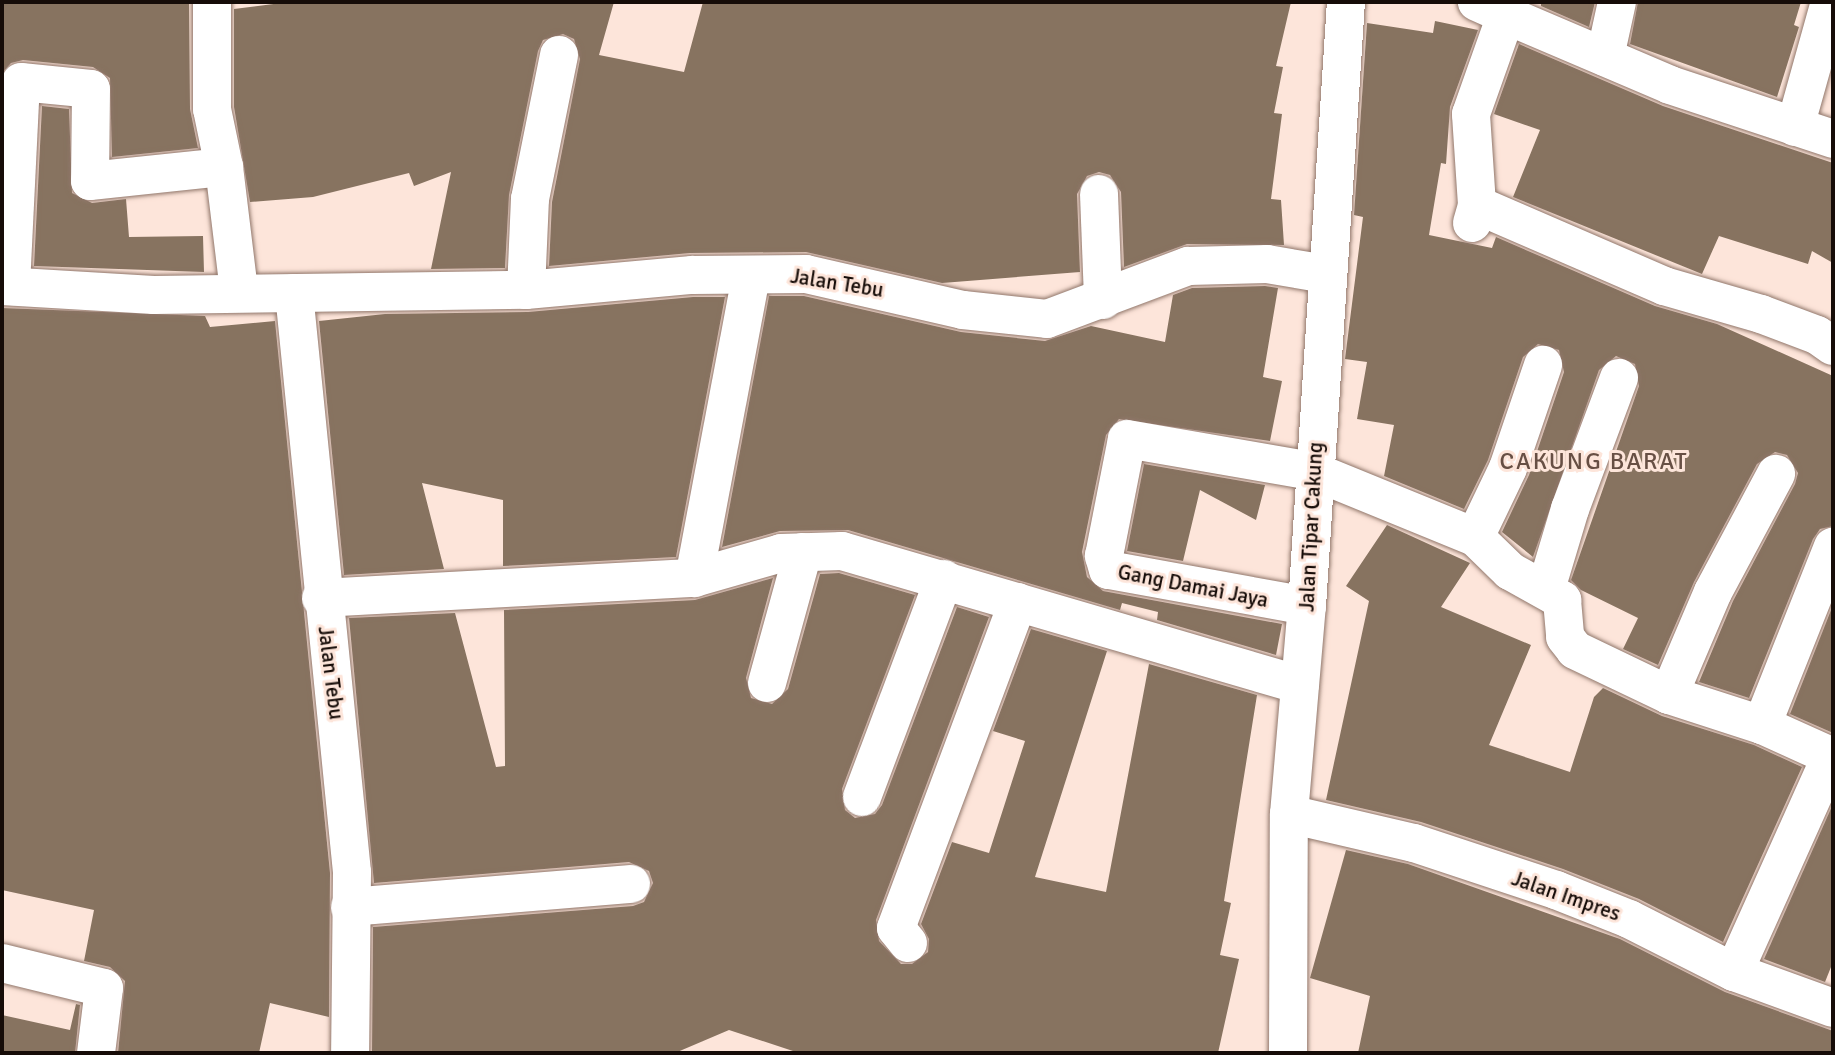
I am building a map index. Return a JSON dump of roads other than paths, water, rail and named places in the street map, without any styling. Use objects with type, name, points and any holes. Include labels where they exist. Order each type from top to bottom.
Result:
[{"type":"street","points":[[212,2],[212,109],[224,167],[239,291]]},
{"type":"street","name":"Jalan Tipar Cakung","points":[[1288,1053],[1289,814],[1307,606],[1313,471],[1346,2]]},
{"type":"street","points":[[1605,57],[1617,2]]},
{"type":"street","points":[[1795,127],[1830,2]]},
{"type":"street","points":[[1833,139],[1670,85],[1487,5],[1471,114],[1474,214],[1664,286],[1761,314],[1817,335],[1833,346]]},
{"type":"street","points":[[526,290],[530,199],[559,55]]},
{"type":"street","points":[[7,286],[21,82],[91,89],[90,181],[224,167]]},
{"type":"street","points":[[1099,194],[1103,300]]},
{"type":"street","name":"Jalan Tebu","points":[[7,286],[154,295],[239,291],[293,293],[526,290],[692,275],[806,274],[963,310],[1047,318],[1103,300],[1144,279],[1188,265],[1224,261],[1326,274]]},
{"type":"street","points":[[694,578],[751,276]]},
{"type":"street","name":"Jalan Tebu","points":[[293,293],[321,598],[344,775],[350,907],[350,1053]]},
{"type":"street","points":[[1475,537],[1508,468],[1543,365]]},
{"type":"street","points":[[1546,589],[1570,509],[1619,378]]},
{"type":"street","name":"Gang Damai Jaya","points":[[1307,606],[1126,576],[1114,573],[1103,563],[1127,439],[1313,471]]},
{"type":"street","points":[[1313,471],[1475,537],[1510,570],[1563,600],[1565,637],[1575,650],[1669,695],[1762,725],[1832,757],[1734,972]]},
{"type":"street","points":[[1669,695],[1713,592],[1776,474]]},
{"type":"street","points":[[1762,725],[1833,547]]},
{"type":"street","points":[[321,598],[694,578],[781,553],[842,551],[1300,685]]},
{"type":"street","points":[[767,683],[803,552]]},
{"type":"street","points":[[862,797],[944,579]]},
{"type":"street","points":[[908,943],[897,928],[1018,602]]},
{"type":"street","name":"Jalan Impres","points":[[1289,814],[1414,843],[1556,890],[1641,924],[1734,972],[1831,1002]]},
{"type":"street","points":[[350,907],[631,884]]},
{"type":"street","points":[[2,963],[104,988],[96,1053]]},
{"type":"district","name":"CAKUNG BARAT","points":[[1594,462]]}]
